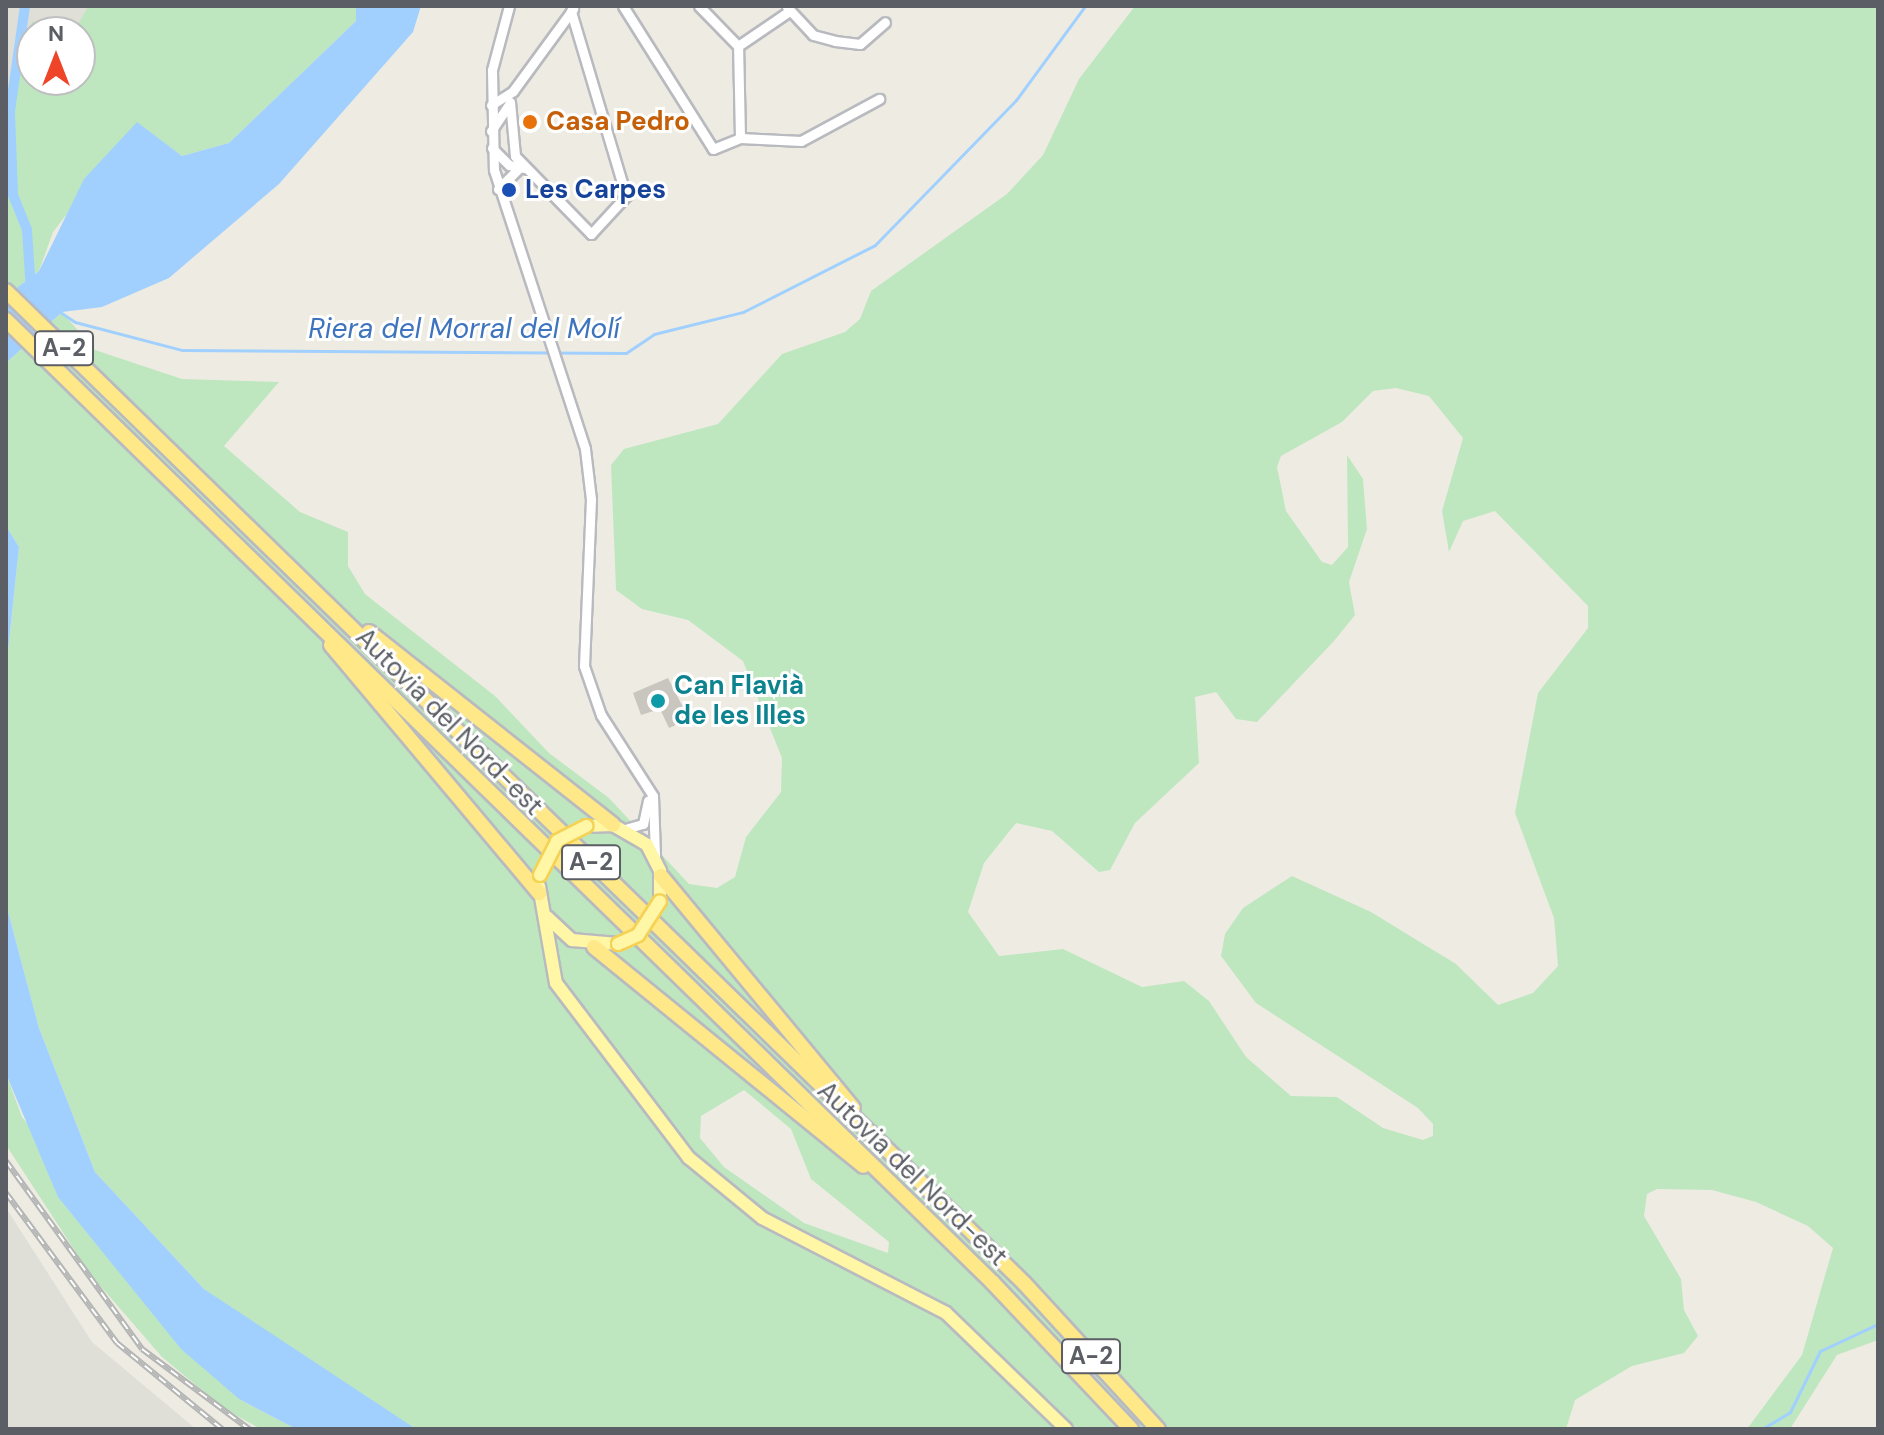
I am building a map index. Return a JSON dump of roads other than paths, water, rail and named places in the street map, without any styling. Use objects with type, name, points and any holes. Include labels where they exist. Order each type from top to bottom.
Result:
[{"type":"highway","name":"Autovia del Nord-est","points":[[6,291],[1040,1299],[1158,1429]]},
{"type":"highway","name":"Autovia del Nord-est","points":[[6,320],[906,1198],[1131,1429]]},
{"type":"highway","points":[[313,587],[619,827]]},
{"type":"highway","points":[[304,609],[420,758],[539,893]]},
{"type":"highway","points":[[661,876],[791,1026],[871,1134]]},
{"type":"highway","points":[[594,947],[906,1198]]},
{"type":"main road","points":[[546,915],[572,940],[594,947],[618,944],[638,935],[660,901],[661,876],[655,857],[619,827],[586,826],[557,841],[540,875],[539,893],[546,915],[549,961],[592,1033],[714,1182],[775,1225],[946,1313],[1066,1429]]},
{"type":"main road","points":[[549,961],[572,940]]},
{"type":"street","points":[[509,6],[495,51],[491,105],[492,148],[498,189],[565,383],[590,475],[584,666],[601,715],[655,805],[655,857]]},
{"type":"street","points":[[623,6],[662,62],[704,144],[713,149],[740,138],[801,141],[879,99]]},
{"type":"street","points":[[699,6],[738,46],[740,138]]},
{"type":"street","points":[[491,131],[510,102],[513,91],[573,8]]},
{"type":"street","points":[[510,102],[515,156],[591,234],[626,196],[573,8]]},
{"type":"street","points":[[738,46],[787,9],[813,35],[860,44],[885,22]]},
{"type":"street","points":[[491,105],[513,91]]},
{"type":"street","points":[[492,148],[509,165],[525,168]]},
{"type":"street","points":[[498,189],[512,169],[525,168]]},
{"type":"street","points":[[619,827],[648,816],[646,786]]},
{"type":"water","points":[[356,6],[421,6],[413,32],[279,184],[169,278],[102,307],[62,312],[6,363],[6,296],[39,271],[84,179],[137,122],[182,156],[229,143],[356,21]]},
{"type":"water","points":[[6,526],[19,547],[6,670]]},
{"type":"water","points":[[6,904],[39,1028],[95,1172],[204,1289],[416,1429],[296,1429],[239,1399],[181,1349],[58,1197],[6,1074]]},
{"type":"waterway","points":[[25,6],[10,112],[13,195],[27,230],[31,292]]},
{"type":"waterway","name":"Riera del Morral del Molí","points":[[60,312],[75,322],[182,350],[626,353],[654,334],[743,312],[875,245],[1016,100],[1085,6]]},
{"type":"waterway","points":[[1762,1429],[1790,1412],[1820,1351],[1878,1324]]},
{"type":"railway","points":[[6,1161],[142,1349],[249,1429]]},
{"type":"railway","points":[[6,1193],[117,1343],[222,1429]]},
{"type":"place","name":"Casa Pedro","points":[[530,122]]},
{"type":"place","name":"Les Carpes","points":[[509,190]]},
{"type":"place","name":"Can Flavià de les Illes","points":[[658,701]]}]
